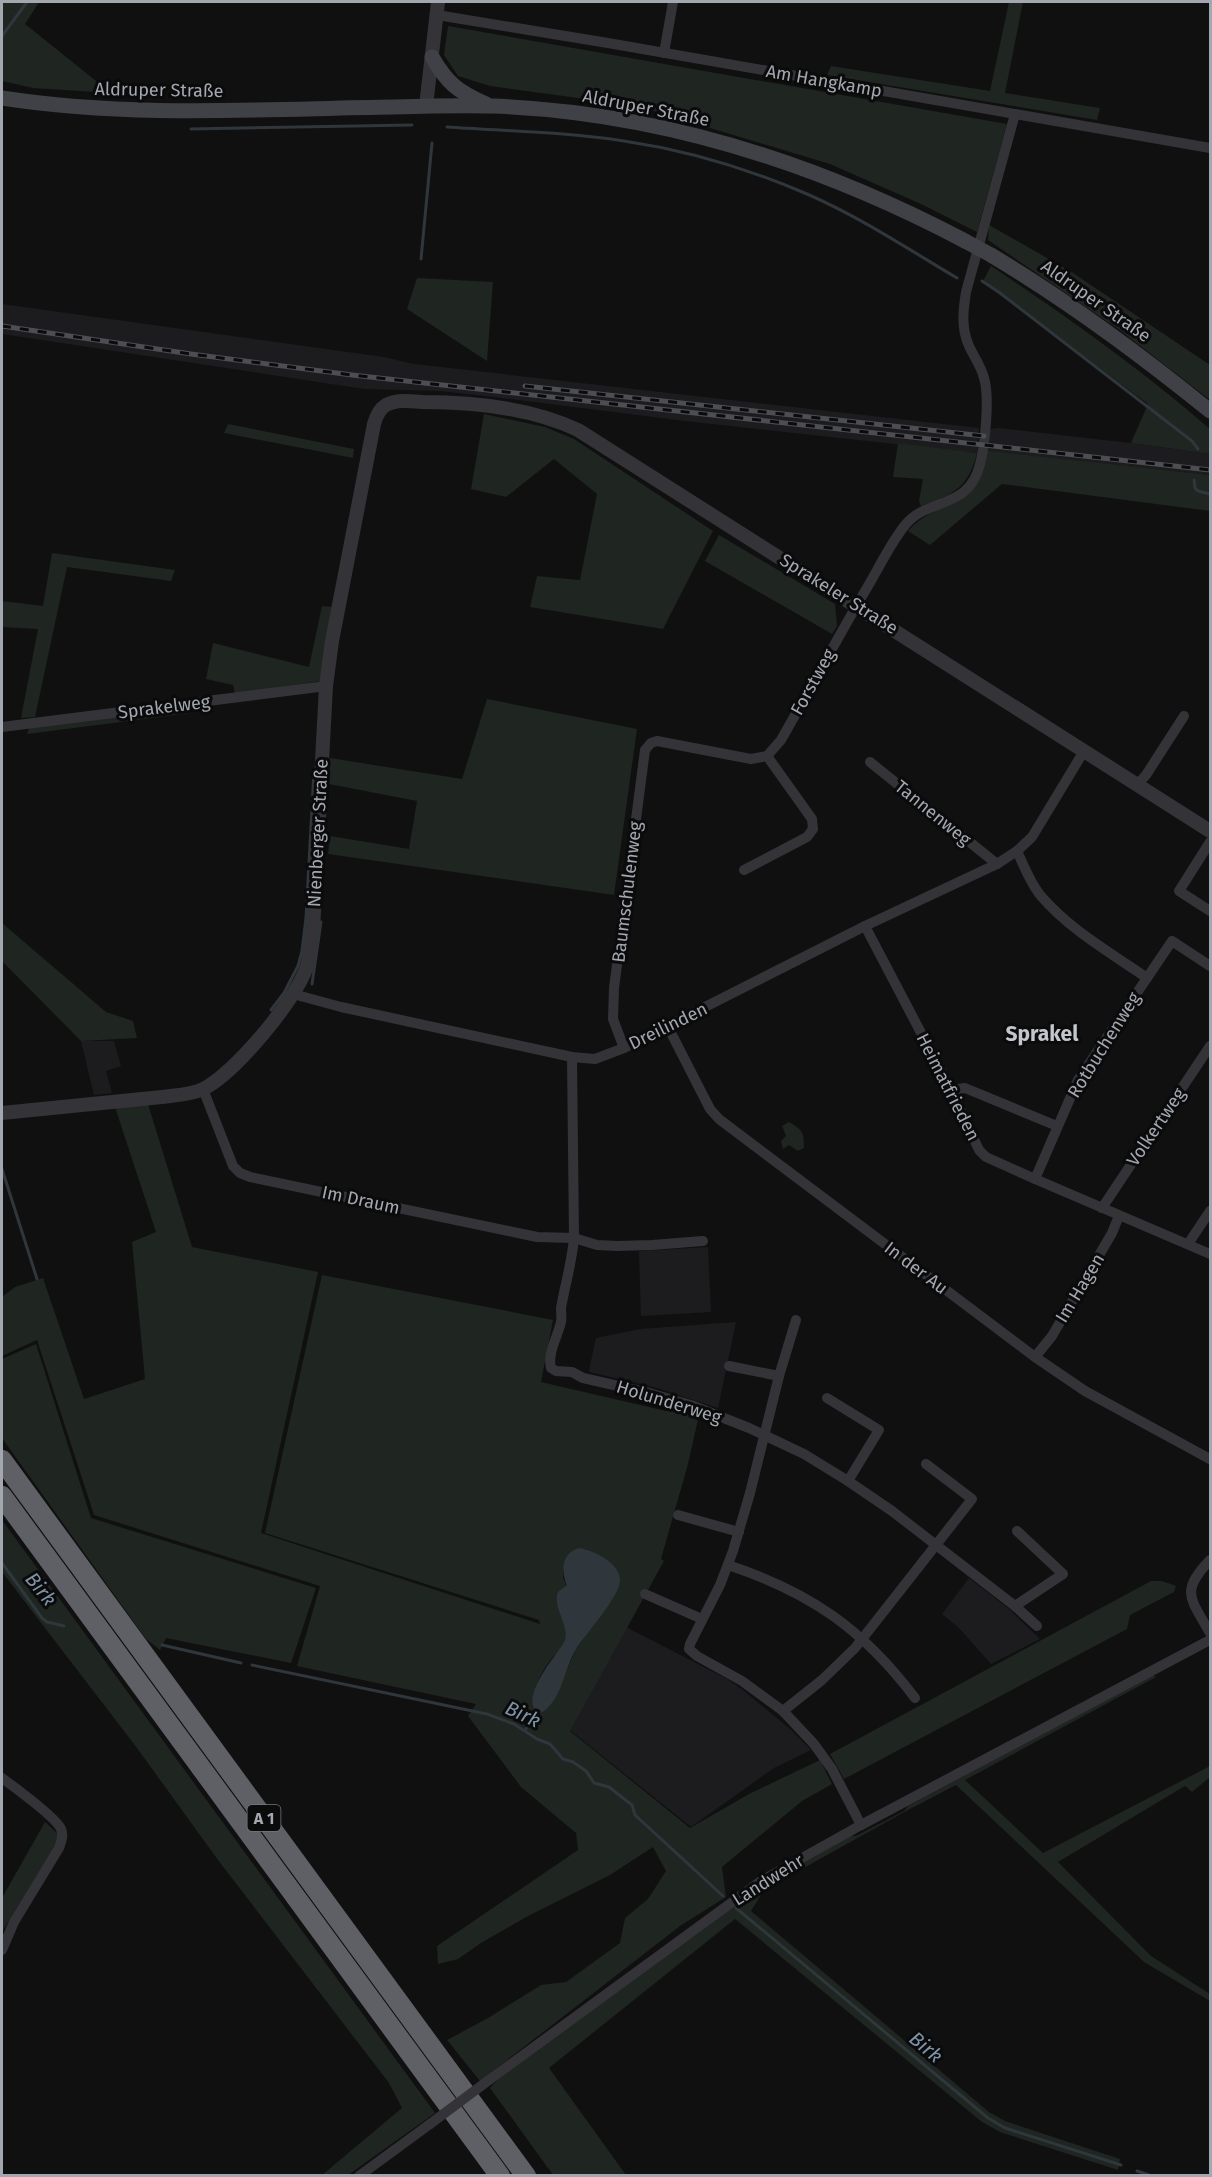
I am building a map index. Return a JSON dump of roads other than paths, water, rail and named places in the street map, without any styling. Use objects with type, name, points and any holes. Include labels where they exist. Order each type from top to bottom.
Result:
[{"type":"highway","name":"A 1","points":[[2,1460],[526,2175]]},
{"type":"highway","name":"A 1","points":[[2,1496],[500,2175]]},
{"type":"main road","points":[[432,57],[442,75],[455,88],[491,106]]},
{"type":"main road","name":"Aldruper Straße","points":[[2,98],[92,109],[162,112],[491,106],[603,117],[723,143],[781,160],[856,188],[921,218],[991,255],[1083,314],[1210,411]]},
{"type":"street","points":[[664,52],[673,2]]},
{"type":"street","points":[[426,106],[437,8]]},
{"type":"street","name":"Am Hangkamp","points":[[437,8],[664,52],[1210,148]]},
{"type":"street","name":"Forstweg","points":[[767,756],[781,740],[905,525],[920,512],[943,504],[964,492],[980,466],[987,393],[981,369],[968,344],[963,317],[966,292],[1015,114]]},
{"type":"street","name":"Nienberger Straße","points":[[2,1113],[188,1094],[203,1089],[233,1067],[293,994],[306,968],[313,930],[326,686],[332,641],[377,415],[382,408],[395,402],[449,402]]},
{"type":"street","name":"Sprakeler Straße","points":[[449,402],[531,413],[564,423],[578,430],[1210,831]]},
{"type":"street","name":"Sprakelweg","points":[[2,727],[326,686]]},
{"type":"street","points":[[1137,785],[1146,775],[1184,716]]},
{"type":"street","name":"Baumschulenweg","points":[[624,1048],[613,1019],[614,988],[645,750],[651,743],[657,741],[751,759],[767,756]]},
{"type":"street","name":"Dreilinden","points":[[293,994],[572,1057],[595,1059],[668,1027],[865,926],[997,864],[1017,851],[1032,837],[1084,751]]},
{"type":"street","points":[[744,870],[807,837],[813,829],[812,819],[767,756]]},
{"type":"street","name":"Tannenweg","points":[[870,762],[997,864]]},
{"type":"street","points":[[1210,842],[1179,891],[1210,911]]},
{"type":"street","name":"Rotbuchenweg","points":[[1017,851],[1032,883],[1041,895],[1083,934],[1147,978]]},
{"type":"street","name":"Heimatfrieden","points":[[865,926],[951,1090],[979,1150],[986,1157],[1210,1254]]},
{"type":"street","name":"Rotbuchenweg","points":[[1035,1179],[1078,1080],[1172,941],[1210,966]]},
{"type":"street","name":"In der Au","points":[[668,1027],[710,1109],[719,1119],[1035,1357],[1085,1391],[1210,1459]]},
{"type":"street","name":"Volkertweg","points":[[1102,1208],[1210,1046]]},
{"type":"street","points":[[572,1057],[574,1238]]},
{"type":"street","points":[[951,1090],[965,1088],[1058,1126]]},
{"type":"street","name":"Im Draum","points":[[203,1089],[231,1160],[236,1170],[244,1175],[537,1237],[574,1238],[597,1245],[617,1246],[703,1241]]},
{"type":"street","points":[[1188,1244],[1210,1211]]},
{"type":"street","name":"Im Hagen","points":[[1035,1357],[1052,1336],[1112,1233],[1119,1216]]},
{"type":"street","name":"Holunderweg","points":[[574,1238],[573,1257],[561,1309],[561,1324],[557,1331],[550,1362],[553,1370],[572,1372],[583,1378],[691,1405],[804,1454],[848,1481],[1015,1606],[1037,1626]]},
{"type":"street","points":[[796,1320],[779,1376],[739,1532],[728,1565],[690,1644],[691,1652],[742,1681],[783,1711],[814,1744],[832,1768],[861,1826]]},
{"type":"street","points":[[729,1366],[779,1376]]},
{"type":"street","points":[[827,1398],[879,1430],[848,1481]]},
{"type":"street","points":[[783,1711],[832,1672],[863,1638],[972,1500],[926,1464]]},
{"type":"street","points":[[678,1515],[739,1532]]},
{"type":"street","points":[[1015,1606],[1063,1574],[1017,1531]]},
{"type":"street","points":[[1210,1560],[1193,1580],[1190,1593],[1210,1633]]},
{"type":"street","points":[[728,1565],[758,1575],[803,1596],[826,1610],[863,1638],[890,1666],[915,1698]]},
{"type":"street","points":[[645,1594],[702,1619]]},
{"type":"street","name":"Landwehr","points":[[359,2175],[761,1881],[1210,1640]]},
{"type":"street","points":[[2,1778],[52,1818],[61,1827],[63,1837],[59,1848],[14,1922],[2,1950]]},
{"type":"waterway","name":"Birk","points":[[2,36],[27,2]]},
{"type":"waterway","points":[[191,129],[412,125]]},
{"type":"waterway","points":[[447,127],[602,138],[647,145],[717,162],[785,185],[827,203],[957,278]]},
{"type":"waterway","points":[[421,259],[432,143]]},
{"type":"waterway","points":[[982,281],[1192,441],[1198,449]]},
{"type":"waterway","points":[[1194,480],[1198,491],[1210,494]]},
{"type":"waterway","points":[[271,1010],[284,993],[298,966],[302,951],[314,771]]},
{"type":"waterway","points":[[312,984],[321,922]]},
{"type":"waterway","points":[[2,1169],[37,1279]]},
{"type":"waterway","name":"Birk","points":[[2,1563],[42,1618],[47,1622],[64,1626]]},
{"type":"waterway","name":"Birk","points":[[162,1645],[241,1663]]},
{"type":"waterway","name":"Birk","points":[[252,1665],[487,1714],[514,1724],[537,1739],[550,1744],[563,1759],[573,1762],[586,1771],[594,1783],[609,1787],[632,1805],[635,1815],[723,1896]]},
{"type":"waterway","points":[[526,1729],[537,1713]]},
{"type":"waterway","name":"Birk","points":[[736,1908],[988,2118],[1005,2128],[1121,2165]]},
{"type":"waterway","name":"Birk","points":[[1137,2171],[1152,2176]]},
{"type":"railway","points":[[2,326],[352,375],[1210,470]]},
{"type":"railway","points":[[525,386],[984,436]]},
{"type":"district","name":"Sprakel","points":[[1042,1034]]}]
